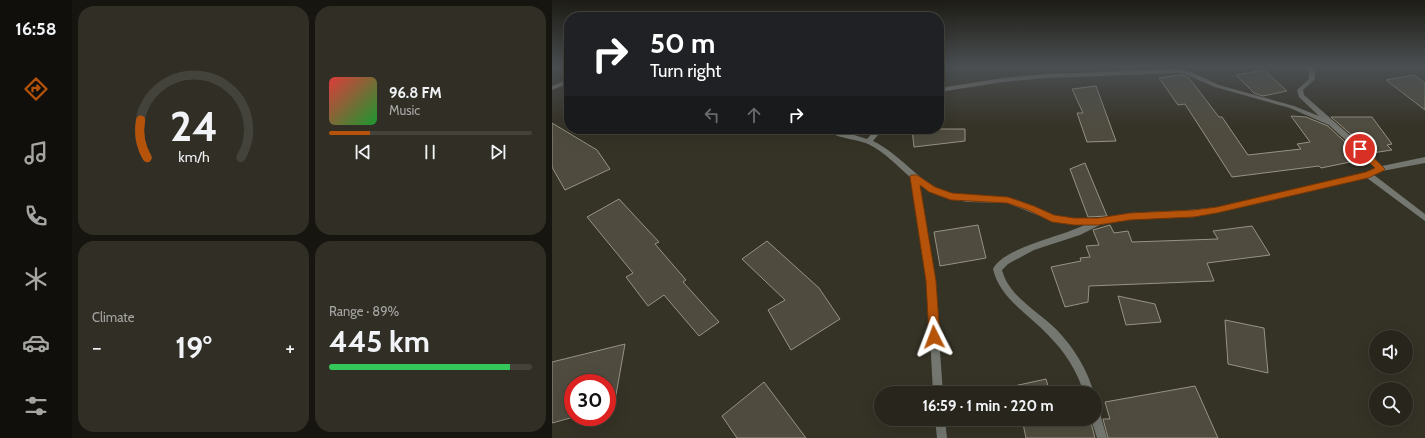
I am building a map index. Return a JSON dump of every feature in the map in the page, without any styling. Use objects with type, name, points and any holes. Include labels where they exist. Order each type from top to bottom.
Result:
[{"type":"street","points":[[944,90],[966,87]]},
{"type":"street","points":[[1222,87],[1292,107],[1330,123]]},
{"type":"street","points":[[1304,87],[1299,92],[1308,103],[1368,156],[1380,169]]},
{"type":"street","points":[[841,134],[869,141],[882,149],[914,177],[932,189],[951,197],[1008,200],[1031,208],[1052,218],[1074,221],[1098,222],[1130,216],[1194,213],[1217,210],[1368,175],[1380,169],[1425,160]]},
{"type":"street","points":[[869,141],[875,134]]},
{"type":"street","points":[[1368,175],[1425,218]]},
{"type":"street","points":[[914,177],[931,281],[938,386]]},
{"type":"street","points":[[1087,386],[1070,353],[1052,332],[1013,297],[999,279],[997,269],[1005,261],[1031,247],[1077,233],[1098,222]]},
{"type":"street","points":[[941,426],[942,438]]},
{"type":"street","points":[[1098,426],[1102,438]]},
{"type":"building","points":[[1097,87],[1116,141],[1087,142],[1077,113],[1083,113],[1072,89]]},
{"type":"building","points":[[1166,87],[1196,87],[1219,117],[1222,117],[1248,155],[1301,149],[1297,144],[1310,142],[1291,116],[1306,117],[1328,126],[1359,155],[1355,156],[1360,160],[1321,168],[1319,166],[1232,177],[1185,104],[1178,105]]},
{"type":"building","points":[[1248,87],[1283,87],[1287,91],[1263,96],[1254,93]]},
{"type":"building","points":[[1396,87],[1425,87],[1425,110]]},
{"type":"building","points":[[1331,117],[1372,117],[1392,144],[1387,145],[1392,150],[1372,153]]},
{"type":"building","points":[[552,123],[564,130],[564,134],[570,134],[597,150],[610,169],[565,190],[552,167]]},
{"type":"building","points":[[944,129],[965,129],[965,141],[914,147],[913,134],[944,134]]},
{"type":"building","points":[[1085,163],[1107,216],[1088,217],[1070,169]]},
{"type":"building","points":[[619,199],[659,242],[655,244],[686,280],[683,282],[719,322],[699,336],[664,295],[648,306],[626,277],[633,273],[587,217]]},
{"type":"building","points":[[978,225],[986,258],[940,266],[934,232]]},
{"type":"building","points":[[1110,225],[1114,233],[1128,231],[1132,242],[1218,239],[1213,231],[1252,226],[1270,255],[1207,263],[1214,281],[1089,286],[1088,302],[1065,307],[1051,267],[1081,261],[1080,258],[1090,257],[1086,246],[1099,245],[1093,230]]},
{"type":"building","points":[[767,241],[819,288],[840,319],[791,350],[768,310],[785,300],[742,259]]},
{"type":"building","points":[[1118,296],[1155,304],[1161,322],[1126,325]]},
{"type":"building","points":[[1225,320],[1264,328],[1268,373],[1228,364]]},
{"type":"building","points":[[625,344],[616,395],[616,374],[564,374],[564,420],[552,423],[552,362]]},
{"type":"building","points":[[1046,379],[1048,386],[1014,386]]},
{"type":"building","points":[[764,382],[806,438],[737,438],[722,416]]},
{"type":"building","points":[[1195,386],[1218,438],[1108,438],[1103,419],[1110,419],[1105,402]]},
{"type":"building","points":[[1023,426],[1092,426],[1095,438],[1026,438]]},
{"type":"route","points":[[934,337],[931,281],[914,177],[932,189],[951,197],[1008,200],[1031,208],[1052,218],[1098,222],[1130,216],[1194,213],[1217,210],[1368,175],[1380,169],[1360,149]]}]
